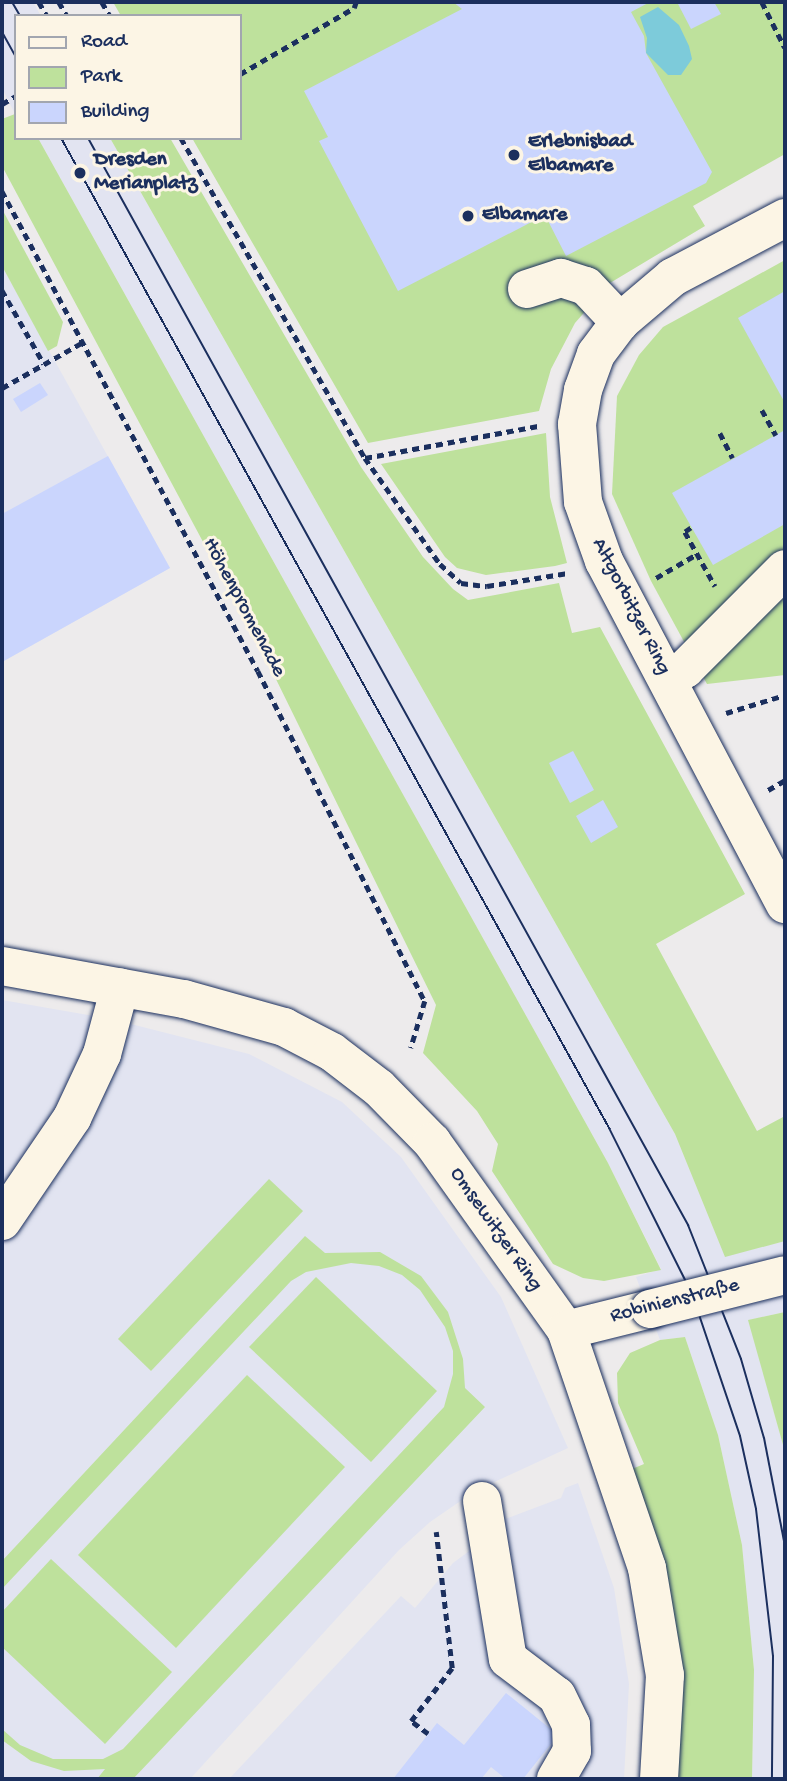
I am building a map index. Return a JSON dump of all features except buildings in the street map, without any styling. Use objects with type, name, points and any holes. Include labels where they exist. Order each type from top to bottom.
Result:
[{"type":"street","name":"Altgorbitzer Ring","points":[[785,218],[673,277],[620,323],[596,354],[583,390],[577,424],[583,502],[604,561],[785,904]]},
{"type":"street","points":[[527,289],[561,278],[586,286],[620,323]]},
{"type":"street","points":[[667,679],[684,669],[785,569]]},
{"type":"street","name":"Omsewitzer Ring","points":[[2,966],[120,987],[284,1027],[332,1052],[379,1088],[432,1142],[566,1330],[647,1568],[665,1675],[659,1779]]},
{"type":"street","points":[[2,1221],[72,1118],[103,1054],[120,987]]},
{"type":"street","name":"Robinienstraße","points":[[566,1330],[785,1275]]},
{"type":"street","points":[[482,1501],[508,1659],[557,1696],[571,1725],[572,1751],[556,1779]]},
{"type":"path","points":[[242,73],[354,8],[356,2]]},
{"type":"path","points":[[762,2],[785,48]]},
{"type":"path","points":[[182,140],[365,458],[440,564],[461,583],[487,586],[579,571]]},
{"type":"path","name":"Höhenpromenade","points":[[2,191],[85,341],[425,1001],[411,1048]]},
{"type":"path","points":[[2,290],[44,364]]},
{"type":"path","points":[[2,388],[85,341]]},
{"type":"path","points":[[762,410],[776,435]]},
{"type":"path","points":[[365,458],[553,424]]},
{"type":"path","points":[[720,433],[733,458]]},
{"type":"path","points":[[691,528],[685,532],[734,620]]},
{"type":"path","points":[[651,581],[697,554]]},
{"type":"path","points":[[722,714],[785,695]]},
{"type":"path","points":[[772,788],[785,780]]},
{"type":"path","points":[[428,1734],[411,1721],[452,1668],[436,1532]]},
{"type":"shaded area","points":[[2,2],[33,2],[40,14],[14,14],[14,112],[2,88]]},
{"type":"shaded area","points":[[39,140],[111,140],[675,1134],[725,1256],[785,1241],[785,1312],[749,1320],[785,1452],[785,1779],[752,1779],[754,1670],[742,1545],[718,1435],[685,1337],[660,1340],[636,1277],[661,1269],[608,1163]]},
{"type":"shaded area","points":[[2,266],[170,568],[2,662]]},
{"type":"shaded area","points":[[2,1000],[111,1019],[249,1054],[342,1102],[401,1157],[501,1297],[568,1448],[475,1491],[430,1522],[399,1550],[190,1779],[2,1779]]},
{"type":"shaded area","points":[[578,1483],[614,1588],[629,1684],[624,1779],[229,1779],[401,1596],[415,1608],[453,1563],[499,1529],[505,1519],[561,1498],[565,1488]]},
{"type":"green space","name":"Elbamare","points":[[113,2],[785,2],[785,154],[693,206],[705,226],[610,283],[575,323],[551,369],[539,411],[368,443],[193,140],[242,140],[242,14],[120,14]]},
{"type":"green space","points":[[14,114],[14,140],[39,140],[608,1163],[661,1270],[604,1281],[583,1278],[553,1264],[492,1171],[498,1144],[477,1111],[423,1053],[436,1005],[271,669],[2,166],[2,119]]},
{"type":"green space","points":[[111,140],[171,140],[361,467],[423,557],[453,589],[468,600],[559,583],[572,633],[600,627],[745,894],[656,944],[757,1131],[785,1116],[785,1241],[725,1257],[675,1134]]},
{"type":"green space","points":[[2,209],[63,322],[57,346],[48,351],[2,266]]},
{"type":"green space","points":[[785,260],[785,675],[707,684],[651,581],[612,494],[617,396],[639,355],[663,327]]},
{"type":"green space","points":[[546,433],[550,497],[567,563],[555,566],[486,575],[457,568],[445,557],[381,464]]},
{"type":"green space","points":[[269,1179],[303,1211],[151,1371],[118,1339]]},
{"type":"green space","points":[[305,1236],[325,1253],[380,1252],[421,1276],[448,1312],[463,1359],[465,1388],[485,1407],[133,1779],[97,1779],[105,1769],[64,1771],[31,1761],[2,1740],[2,1729],[20,1745],[53,1759],[103,1759],[123,1749],[444,1407],[453,1374],[453,1351],[445,1327],[420,1290],[402,1275],[379,1266],[351,1263],[306,1272],[291,1281],[2,1589],[2,1561]]},
{"type":"green space","points":[[316,1277],[437,1391],[371,1462],[249,1347]]},
{"type":"green space","points":[[785,1312],[785,1452],[748,1320]]},
{"type":"green space","points":[[685,1337],[718,1435],[742,1545],[754,1670],[752,1779],[677,1779],[632,1469],[644,1464],[618,1403],[617,1373],[630,1353],[660,1340]]},
{"type":"green space","points":[[247,1375],[345,1467],[176,1648],[78,1555]]},
{"type":"green space","points":[[51,1559],[172,1672],[105,1744],[2,1647],[2,1612]]},
{"type":"water","points":[[658,7],[679,25],[689,46],[692,59],[681,75],[668,75],[646,53],[647,38],[640,17]]},
{"type":"tram line","points":[[12,2],[19,14]]},
{"type":"tram line","points":[[2,32],[14,53]]},
{"type":"tram line","points":[[62,140],[609,1128],[692,1294],[740,1436],[756,1509],[773,1656],[772,1779]]},
{"type":"tram line","points":[[89,140],[688,1225],[741,1359],[764,1438],[785,1546]]},
{"type":"place","name":"Erlebnisbad Elbamare","points":[[514,155]]},
{"type":"place","name":"Dresden Merianplatz","points":[[80,173]]},
{"type":"place","name":"Elbamare","points":[[468,216]]}]
